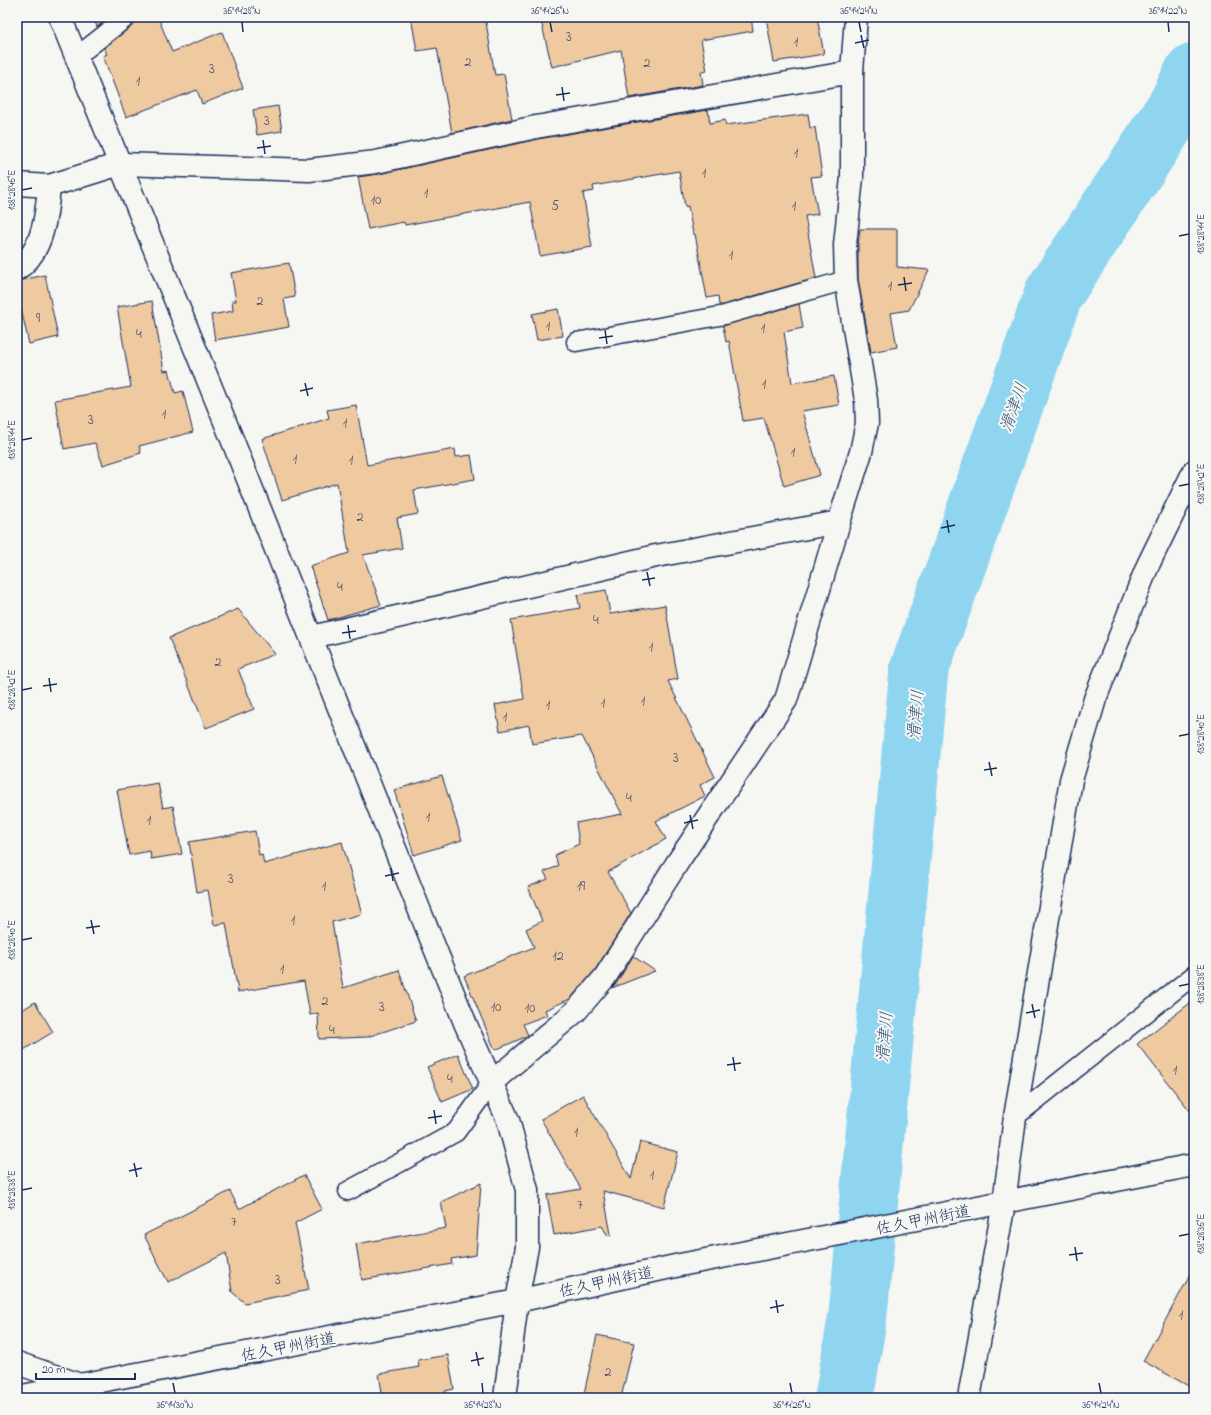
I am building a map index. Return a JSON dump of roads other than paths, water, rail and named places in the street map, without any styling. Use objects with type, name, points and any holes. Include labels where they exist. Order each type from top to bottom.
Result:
[{"type":"street","points":[[60,17],[312,637],[466,1026],[508,1120],[527,1190],[527,1247],[517,1301],[504,1398]]},
{"type":"street","points":[[492,1082],[576,1011],[604,977],[679,860],[786,700],[861,452],[867,423],[866,400],[846,280],[845,245],[852,177],[852,72],[856,17]]},
{"type":"street","points":[[17,184],[49,186],[120,164],[310,170],[376,162],[536,127],[852,72]]},
{"type":"street","points":[[17,269],[23,265],[32,253],[40,235],[46,213],[49,186]]},
{"type":"street","points":[[969,1398],[996,1205],[1015,1117],[1072,780],[1098,691],[1148,565],[1194,471]]},
{"type":"street","points":[[312,637],[656,556],[839,522]]},
{"type":"street","name":"佐久甲州街道","points":[[17,1397],[517,1301],[680,1265],[996,1205],[1194,1165]]},
{"type":"street","points":[[17,1363],[80,1385]]},
{"type":"lane","points":[[76,57],[127,17]]},
{"type":"lane","points":[[576,342],[725,315],[846,280]]},
{"type":"lane","points":[[1015,1117],[1194,975]]},
{"type":"lane","points":[[348,1191],[456,1132],[492,1082]]},
{"type":"waterway","name":"滑津川","points":[[844,1398],[858,1314],[919,670],[1054,293],[1177,106],[1194,72]]}]
